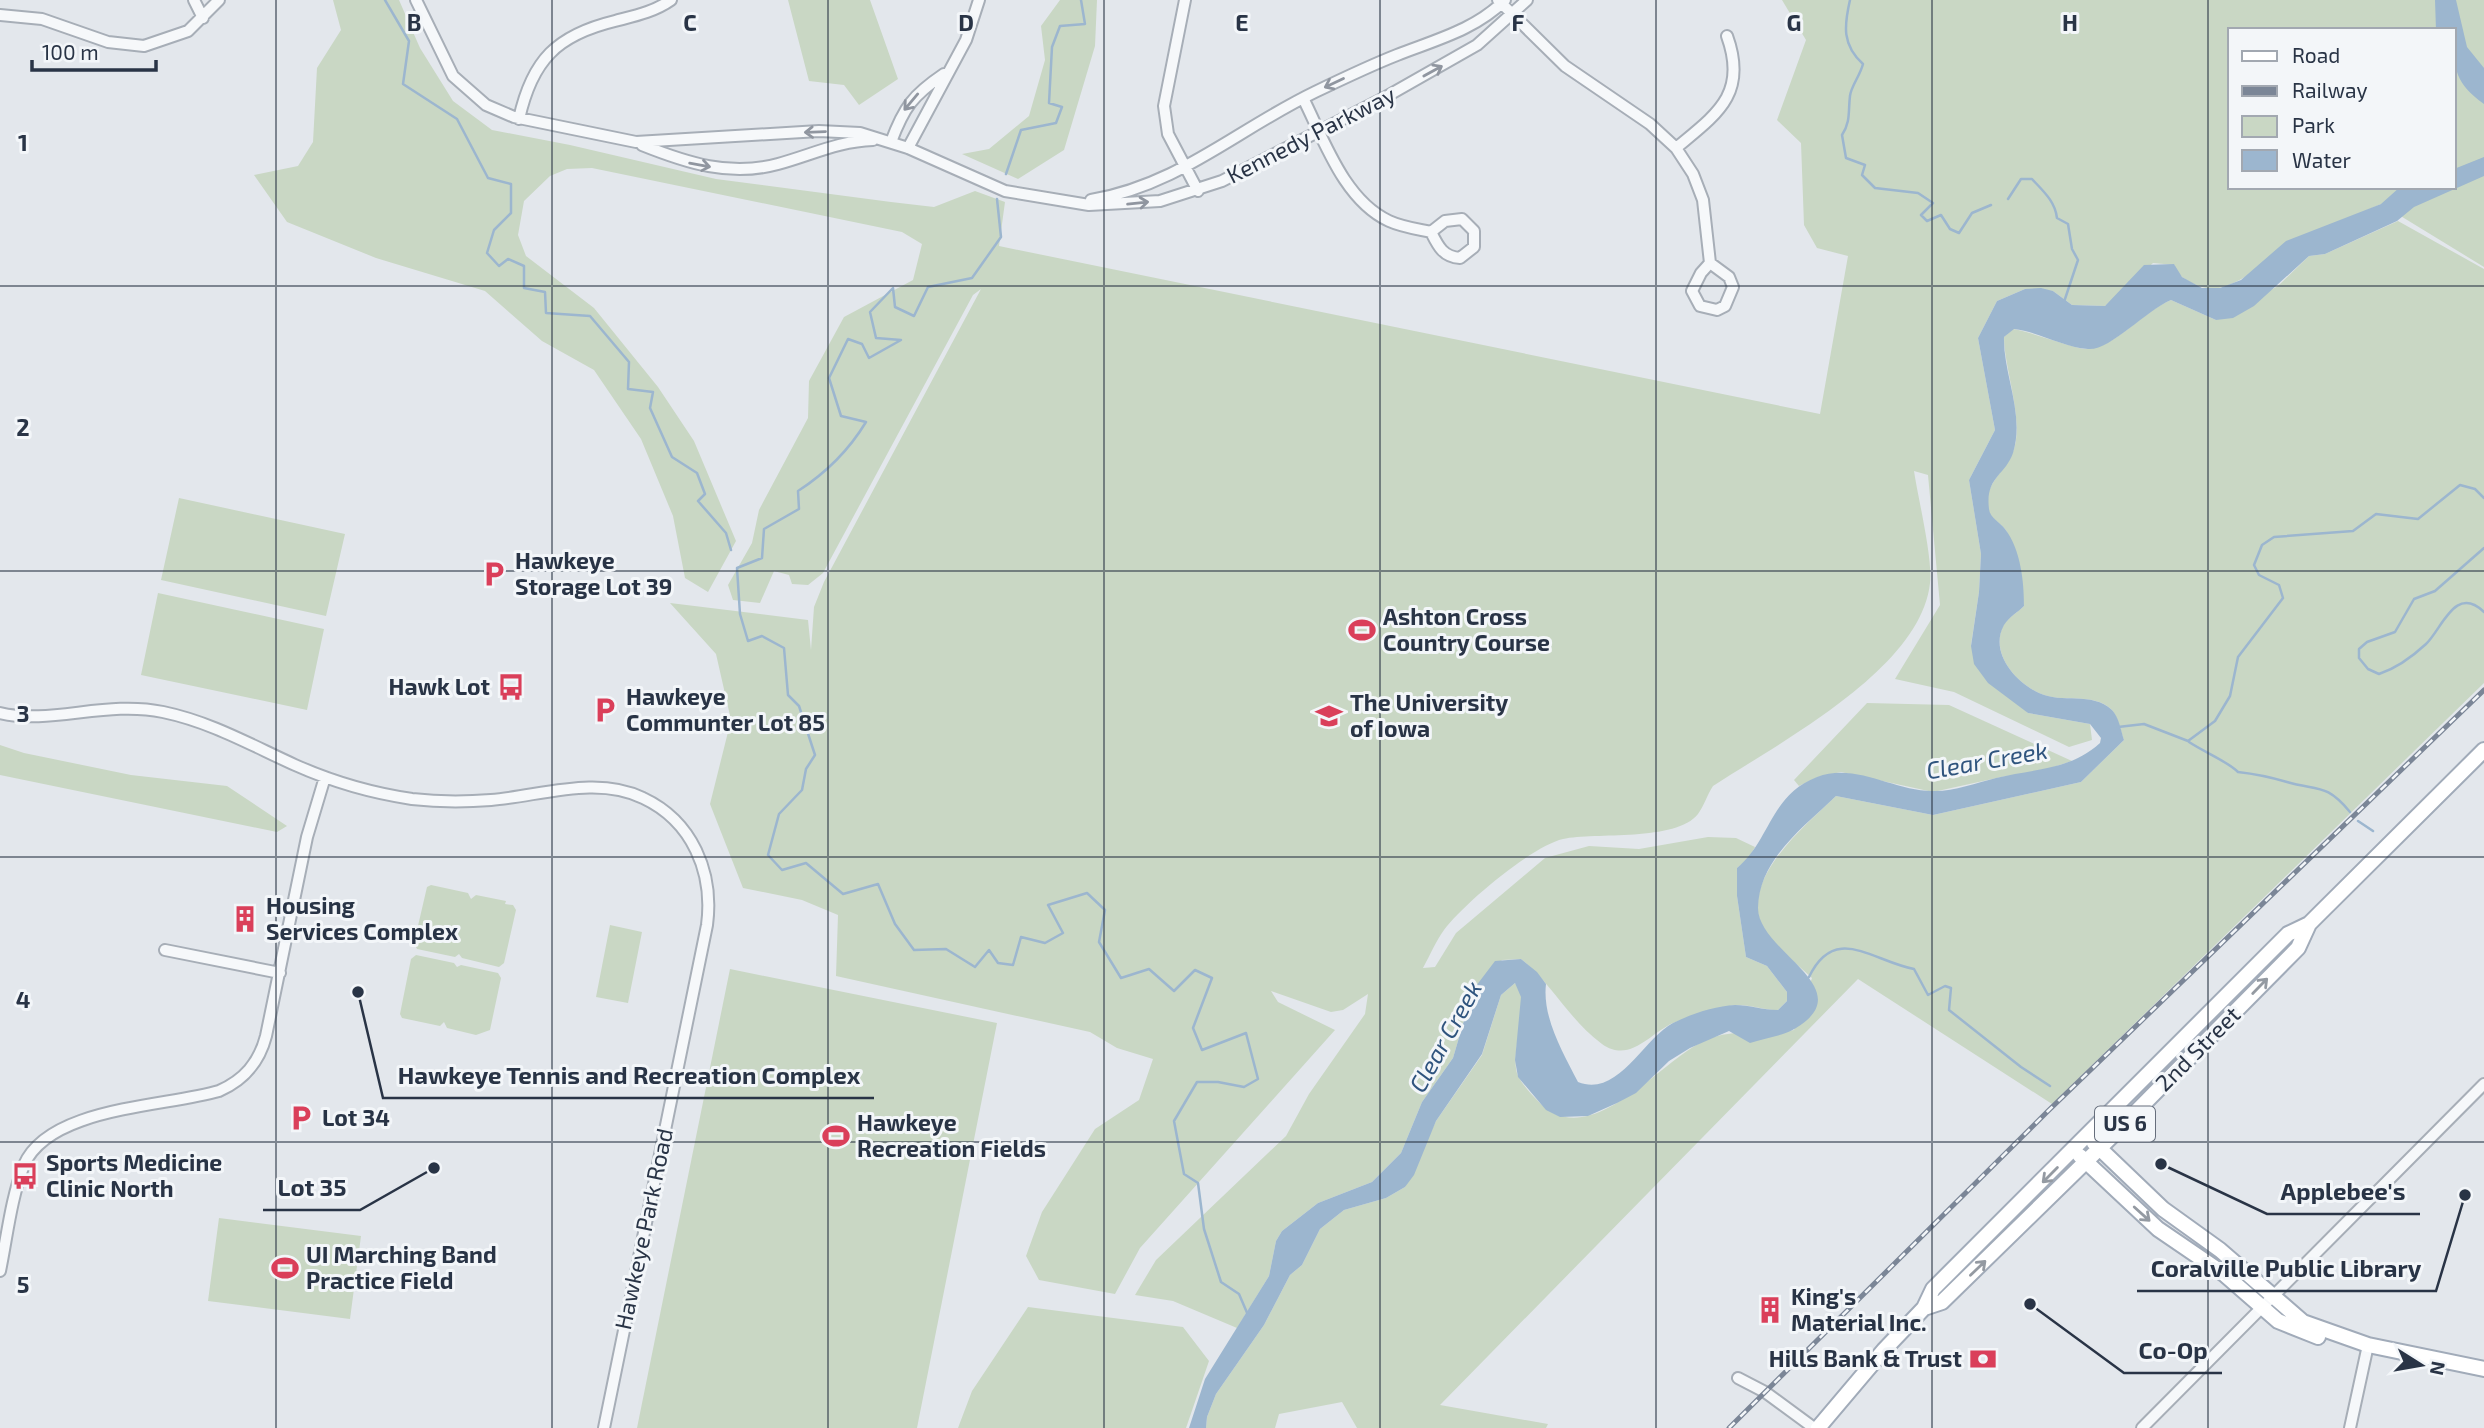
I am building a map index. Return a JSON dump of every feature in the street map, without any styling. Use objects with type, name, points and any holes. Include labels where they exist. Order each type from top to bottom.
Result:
[{"type":"main road","name":"2nd Street","points":[[1816,1428],[1924,1308],[1933,1289],[2088,1137],[2288,934],[2309,924],[2484,750]]},
{"type":"main road","name":"2nd Street","points":[[1924,1308],[1942,1302],[2100,1148],[2298,948],[2309,924]]},
{"type":"main road","points":[[2088,1137],[2163,1209],[2220,1250],[2303,1322],[2368,1345]]},
{"type":"main road","points":[[2074,1150],[2158,1229],[2224,1274],[2278,1321],[2308,1335],[2484,1369]]},
{"type":"street","points":[[194,0],[203,18]]},
{"type":"street","points":[[0,15],[43,19],[108,41],[134,46],[168,40],[188,31],[219,0]]},
{"type":"street","name":"Kennedy Parkway","points":[[416,0],[453,76],[486,105],[519,119],[636,142],[687,163],[751,170],[845,142],[887,141]]},
{"type":"street","points":[[519,119],[532,78],[558,44],[585,28],[642,14],[671,0]]},
{"type":"street","points":[[908,148],[946,72],[966,40],[979,0]]},
{"type":"street","points":[[1185,0],[1164,106],[1168,134],[1198,191]]},
{"type":"street","name":"Kennedy Parkway","points":[[636,142],[819,131],[859,133],[908,148],[1005,191],[1070,203],[1138,203],[1198,191],[1245,170],[1382,99],[1477,45],[1527,0]]},
{"type":"street","points":[[1501,1],[1512,16],[1565,66],[1650,124],[1676,148],[1693,174],[1703,200],[1710,263],[1729,277],[1733,287],[1725,306],[1717,310],[1700,306],[1692,291],[1701,272],[1710,263]]},
{"type":"street","name":"Kennedy Parkway","points":[[1070,203],[1141,188],[1186,169],[1237,134],[1303,98],[1374,64],[1457,33],[1501,1]]},
{"type":"street","points":[[1676,148],[1715,114],[1731,87],[1735,62],[1727,36]]},
{"type":"street","points":[[887,141],[912,98],[946,72]]},
{"type":"street","points":[[1303,98],[1349,186],[1364,205],[1390,221],[1431,232]]},
{"type":"street","name":"Hawkeye Park Road","points":[[0,713],[44,716],[125,708],[161,711],[206,723],[325,777],[389,795],[459,802],[583,788],[619,790],[640,796],[664,810],[683,829],[699,855],[708,895],[707,925],[604,1428]]},
{"type":"street","points":[[0,1271],[22,1171],[40,1142],[62,1126],[75,1122],[209,1094],[239,1080],[248,1072],[263,1048],[309,829],[325,777]]},
{"type":"street","points":[[165,950],[280,973]]},
{"type":"street","points":[[2142,1428],[2275,1298],[2484,1084]]},
{"type":"street","points":[[2350,1428],[2368,1345]]},
{"type":"street","points":[[1738,1378],[1765,1392],[1816,1428]]},
{"type":"green space","points":[[333,0],[399,0],[420,48],[453,101],[492,130],[716,179],[891,202],[934,207],[975,191],[1005,202],[999,246],[1820,414],[1848,256],[1817,248],[1804,225],[1801,143],[1777,120],[1806,40],[1782,0],[2484,0],[2484,267],[2381,204],[2304,237],[2255,271],[2219,288],[2201,287],[2189,282],[2175,271],[2175,265],[2153,263],[2105,306],[2072,305],[2053,291],[2025,289],[1997,301],[1978,338],[1995,430],[1969,480],[1981,554],[1979,592],[1971,645],[2028,713],[2090,724],[2092,740],[2069,747],[1954,692],[1895,679],[1940,605],[1928,475],[1914,471],[1927,544],[1930,583],[1921,615],[1902,645],[1875,673],[1809,725],[1713,786],[1698,814],[1687,823],[1654,832],[1563,839],[1517,864],[1453,919],[1441,934],[1423,968],[1435,967],[1456,933],[1545,858],[1589,846],[1639,849],[1708,837],[1736,838],[1755,847],[1748,859],[1737,868],[1737,896],[1746,957],[1767,966],[1787,992],[1787,1001],[1778,1010],[1740,1005],[1712,1010],[1673,1023],[1639,1045],[1622,1051],[1602,1044],[1590,1034],[1521,959],[1502,960],[1473,990],[1453,1058],[1422,1102],[1401,1153],[1372,1182],[1318,1203],[1282,1231],[1276,1241],[1269,1276],[1237,1328],[1173,1301],[1135,1295],[1156,1260],[1286,1136],[1309,1094],[1365,1014],[1368,994],[1343,1010],[1331,1012],[1271,991],[1278,1002],[1335,1030],[1140,1248],[1115,1294],[1039,1280],[1026,1256],[1042,1212],[1095,1129],[1139,1100],[1153,1059],[1117,1048],[1090,1032],[836,976],[838,915],[802,900],[743,888],[710,804],[731,720],[716,654],[670,603],[808,620],[811,650],[814,607],[824,582],[981,289],[973,295],[823,573],[808,585],[792,584],[789,575],[774,571],[760,603],[733,600],[728,585],[752,543],[759,510],[808,418],[809,381],[844,317],[913,280],[922,244],[902,232],[592,168],[567,169],[550,176],[524,201],[518,235],[526,256],[594,308],[658,387],[694,441],[736,541],[708,592],[685,578],[673,516],[641,439],[594,370],[542,341],[485,291],[376,258],[287,222],[254,175],[298,166],[313,142],[317,68],[341,30]]},
{"type":"green space","points":[[788,0],[870,0],[898,79],[859,105],[844,85],[809,81]]},
{"type":"green space","points":[[1060,0],[1097,0],[1095,46],[1064,150],[1018,179],[962,154],[989,149],[1029,116],[1045,60],[1041,26]]},
{"type":"green space","points":[[2398,221],[2484,269],[2484,683],[2052,1104],[1858,979],[1440,1405],[1548,1424],[1546,1428],[1357,1428],[1342,1402],[1279,1414],[1275,1428],[1206,1428],[1207,1417],[1216,1394],[1264,1325],[1290,1275],[1302,1265],[1320,1229],[1344,1210],[1386,1198],[1405,1187],[1436,1121],[1482,1055],[1501,995],[1515,983],[1522,1001],[1516,1066],[1522,1082],[1538,1101],[1558,1115],[1579,1117],[1601,1111],[1624,1099],[1706,1040],[1728,1034],[1794,1030],[1812,978],[1769,937],[1759,918],[1758,898],[1764,879],[1776,859],[1806,824],[1836,796],[1933,815],[2081,782],[2124,740],[2118,720],[2104,704],[2039,693],[2013,674],[2002,655],[2000,635],[2004,624],[2024,606],[2007,532],[1990,515],[1987,503],[1990,488],[2012,454],[2016,442],[2016,413],[2004,337],[2013,329],[2081,348],[2098,347],[2119,336],[2160,305],[2171,300],[2216,320],[2278,286],[2309,256],[2325,254]]},
{"type":"green space","points":[[179,498],[345,534],[326,616],[161,580]]},
{"type":"green space","points":[[158,593],[324,629],[307,710],[141,675]]},
{"type":"green space","points":[[1867,703],[1949,705],[2072,761],[2032,774],[2006,776],[1933,792],[1841,772],[1818,777],[1799,786],[1794,780]]},
{"type":"green space","points":[[0,745],[24,753],[131,775],[227,786],[287,826],[277,832],[0,775]]},
{"type":"green space","points":[[431,885],[468,893],[471,899],[476,895],[513,905],[516,910],[504,963],[499,967],[462,958],[459,954],[455,957],[417,949],[414,943],[427,887]]},
{"type":"green space","points":[[610,925],[642,932],[628,1003],[596,997]]},
{"type":"green space","points":[[416,955],[454,963],[457,967],[461,965],[498,973],[501,978],[490,1030],[476,1035],[447,1028],[444,1022],[440,1026],[402,1018],[400,1014],[411,959]]},
{"type":"green space","name":"Hawkeye Recreation Fields","points":[[730,969],[997,1023],[917,1428],[637,1428]]},
{"type":"green space","name":"UI Marching Band Practice Field","points":[[219,1218],[361,1236],[350,1319],[208,1301]]},
{"type":"green space","points":[[1028,1307],[1183,1327],[1209,1361],[1186,1428],[958,1428],[972,1391]]},
{"type":"water","points":[[2435,0],[2456,0],[2467,47],[2484,68],[2484,104],[2466,88],[2457,72],[2456,28],[2436,28]]},
{"type":"water","points":[[2484,157],[2484,176],[2456,188],[2456,168]]},
{"type":"water","points":[[2398,189],[2455,189],[2414,207],[2397,221],[2325,254],[2309,256],[2254,306],[2233,318],[2216,320],[2171,300],[2097,348],[2079,348],[2014,329],[2004,337],[2017,424],[2016,438],[2010,461],[1990,490],[1989,509],[2015,547],[2022,577],[2024,606],[2004,625],[2000,635],[2002,655],[2013,674],[2039,693],[2104,704],[2116,716],[2124,740],[2081,782],[1933,815],[1836,796],[1785,845],[1775,859],[1760,890],[1758,908],[1762,924],[1773,940],[1813,984],[1818,999],[1813,1013],[1796,1028],[1780,1035],[1750,1043],[1729,1031],[1690,1048],[1669,1061],[1636,1093],[1588,1116],[1560,1117],[1546,1110],[1518,1077],[1515,1060],[1521,997],[1515,983],[1501,995],[1482,1054],[1436,1121],[1414,1175],[1405,1187],[1386,1198],[1344,1210],[1320,1229],[1302,1265],[1290,1275],[1264,1325],[1216,1394],[1207,1417],[1206,1428],[1189,1428],[1205,1379],[1269,1276],[1276,1241],[1282,1231],[1318,1203],[1372,1182],[1401,1153],[1422,1102],[1453,1058],[1473,990],[1495,961],[1521,959],[1537,972],[1546,984],[1550,1022],[1578,1082],[1592,1085],[1606,1082],[1618,1075],[1673,1023],[1703,1011],[1727,1006],[1778,1010],[1787,1001],[1787,992],[1767,966],[1746,957],[1737,896],[1737,868],[1757,845],[1789,795],[1801,785],[1831,773],[1846,773],[1918,790],[1948,790],[2064,764],[2089,752],[2100,743],[2101,738],[2090,724],[2028,713],[1988,683],[1974,664],[1971,646],[1979,592],[1981,554],[1969,480],[1995,430],[1978,338],[1997,301],[2025,289],[2041,288],[2053,291],[2072,305],[2105,306],[2144,265],[2174,264],[2182,277],[2202,288],[2220,288],[2241,280],[2286,241],[2381,204]]},
{"type":"waterway","points":[[385,0],[409,41],[403,84],[457,119],[488,178],[511,184],[511,213],[494,230],[487,253],[499,266],[508,259],[524,266],[524,288],[545,292],[546,313],[590,316],[629,362],[628,389],[653,392],[650,408],[672,457],[697,473],[705,494],[698,501],[726,533],[731,550]]},
{"type":"waterway","points":[[1006,174],[1021,130],[1056,123],[1062,107],[1049,103],[1052,47],[1060,26],[1085,24],[1081,0]]},
{"type":"waterway","points":[[1850,0],[1846,35],[1851,50],[1863,64],[1851,92],[1848,120],[1842,135],[1846,158],[1865,165],[1862,175],[1875,188],[1918,193],[1933,203],[1921,215],[1927,221],[1941,215],[1950,229],[1959,233],[1972,213],[1991,205]]},
{"type":"waterway","points":[[2008,199],[2021,179],[2032,179],[2051,201],[2057,218],[2068,224],[2072,249],[2078,260],[2064,302]]},
{"type":"waterway","points":[[997,199],[1001,237],[972,278],[928,287],[914,316],[895,307],[893,288],[870,312],[876,338],[901,340],[869,358],[862,344],[848,339],[829,378],[841,416],[866,422],[836,460],[798,491],[799,509],[764,529],[762,558],[737,568],[740,614],[748,641],[762,636],[784,648],[788,695],[799,706],[815,755],[806,769],[802,790],[779,814],[768,855],[782,870],[806,863],[843,894],[878,884],[895,924],[914,950],[946,949],[975,967],[989,950],[998,963],[1013,965],[1021,937],[1045,943],[1063,933],[1048,905],[1087,893],[1105,910],[1099,942],[1121,978],[1149,969],[1174,991],[1195,970],[1212,978],[1193,1028],[1202,1050],[1246,1033],[1258,1079],[1244,1087],[1218,1082],[1197,1082],[1174,1121],[1184,1174],[1198,1183],[1204,1229],[1221,1282],[1239,1294],[1248,1315]]},
{"type":"waterway","points":[[2118,727],[2144,724],[2188,741],[2215,721],[2230,696],[2238,657],[2283,598],[2279,585],[2259,575],[2254,565],[2262,545],[2274,537],[2353,531],[2376,514],[2418,519],[2460,485],[2475,489],[2484,498]]},
{"type":"waterway","points":[[2484,548],[2435,591],[2414,599],[2395,632],[2367,642],[2359,649],[2359,658],[2368,669],[2379,674],[2410,658],[2421,649],[2457,606],[2465,603],[2484,612]]},
{"type":"waterway","points":[[2189,742],[2238,772],[2328,792],[2350,812]]},
{"type":"waterway","points":[[2358,821],[2373,831]]},
{"type":"waterway","points":[[1809,977],[1819,961],[1830,952],[1843,949],[1856,950],[1914,969],[1928,995],[1945,986],[1951,988],[1949,1010],[2021,1067],[2050,1086]]},
{"type":"railway","points":[[1729,1428],[2048,1111],[2484,690]]},
{"type":"place","name":"Hawkeye Storage Lot 39","points":[[494,574]]},
{"type":"place","name":"Ashton Cross Country Course","points":[[1362,630]]},
{"type":"place","name":"Hawk Lot","points":[[511,687]]},
{"type":"place","name":"Hawkeye Communter Lot 85","points":[[605,710]]},
{"type":"place","name":"The University of Iowa","points":[[1329,716]]},
{"type":"place","name":"Housing Services Complex","points":[[245,919]]},
{"type":"place","name":"Hawkeye Tennis and Recreation Complex","points":[[358,992]]},
{"type":"place","name":"Lot 34","points":[[301,1118]]},
{"type":"place","name":"Hawkeye Recreation Fields","points":[[836,1136]]},
{"type":"place","name":"Applebee's","points":[[2161,1164]]},
{"type":"place","name":"Lot 35","points":[[434,1168]]},
{"type":"place","name":"Sports Medicine Clinic North","points":[[25,1176]]},
{"type":"place","name":"Coralville Public Library","points":[[2465,1195]]},
{"type":"place","name":"UI Marching Band Practice Field","points":[[285,1268]]},
{"type":"place","name":"Co-Op","points":[[2030,1304]]},
{"type":"place","name":"King's Material Inc.","points":[[1770,1310]]},
{"type":"place","name":"Hills Bank & Trust","points":[[1983,1359]]},
{"type":"water label","name":"Clear Creek","points":[[1987,761]]},
{"type":"water label","name":"Clear Creek","points":[[1446,1037]]}]
